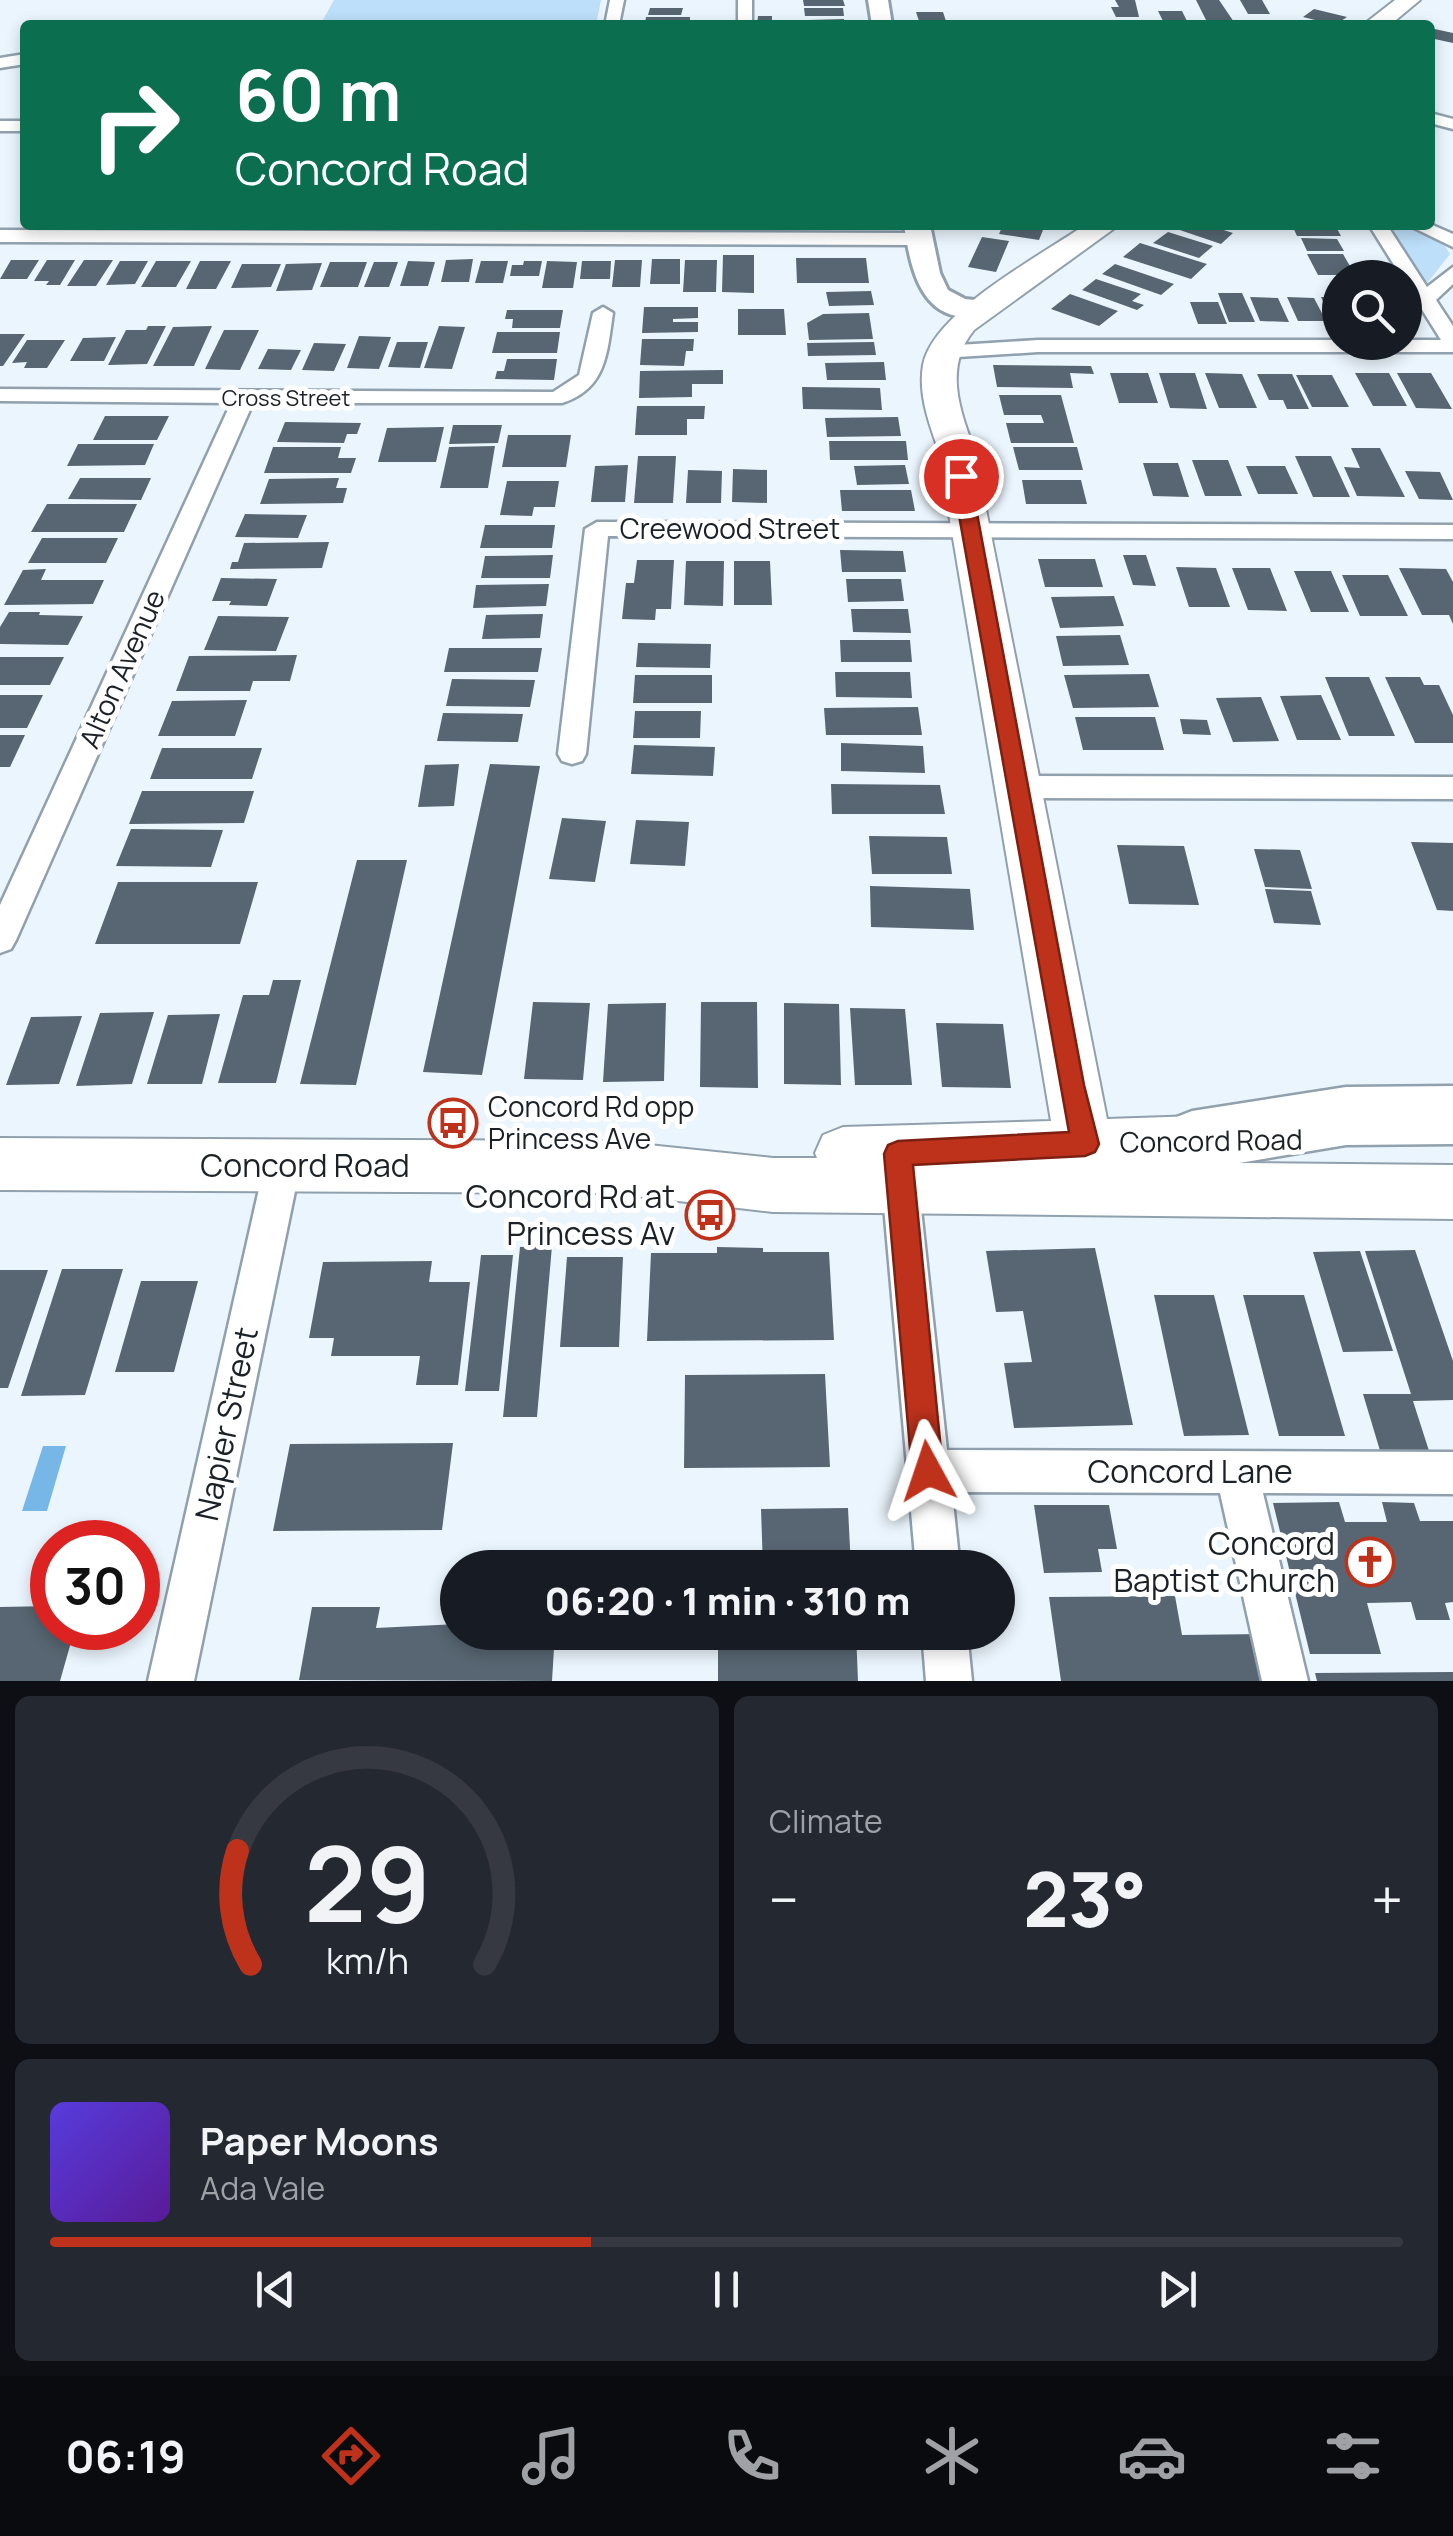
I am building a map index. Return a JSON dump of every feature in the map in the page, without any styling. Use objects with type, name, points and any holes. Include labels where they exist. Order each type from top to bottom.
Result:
[{"type":"highway","points":[[1192,1141],[1346,1116],[1453,1115]]},
{"type":"main road","points":[[1382,20],[1409,0]]},
{"type":"main road","points":[[956,449],[942,410],[938,384],[940,356],[952,334],[1097,230]]},
{"type":"main road","points":[[986,313],[958,351],[952,380],[956,449],[1090,1167]]},
{"type":"main road","name":"Concord Road","points":[[1090,1167],[1192,1141],[1452,1182]]},
{"type":"main road","name":"Concord Road","points":[[0,1164],[610,1167],[772,1185],[899,1170],[1090,1167],[1452,1182]]},
{"type":"street","points":[[1381,230],[1453,344]]},
{"type":"street","points":[[1428,230],[1453,241]]},
{"type":"street","points":[[0,236],[918,232],[929,285],[949,305],[986,313],[994,334],[1015,343],[1038,346]]},
{"type":"street","points":[[1426,299],[1453,272]]},
{"type":"street","name":"Cross Street","points":[[0,395],[554,398],[572,394],[590,380],[603,313]]},
{"type":"street","points":[[958,351],[1038,346],[1453,344]]},
{"type":"street","name":"Alton Avenue","points":[[0,940],[244,398]]},
{"type":"street","name":"Creewood Street","points":[[572,754],[596,529],[970,530]]},
{"type":"street","points":[[970,530],[1453,532]]},
{"type":"street","points":[[1017,787],[1453,788]]},
{"type":"street","name":"Napier Street","points":[[171,1681],[282,1166]]},
{"type":"street","points":[[899,1170],[936,1550]]},
{"type":"street","name":"Concord Lane","points":[[928,1471],[1453,1473]]},
{"type":"street","points":[[1237,1473],[1285,1681]]},
{"type":"street","points":[[946,1650],[949,1681]]},
{"type":"shaded area","points":[[334,0],[601,0],[597,20],[323,20]]},
{"type":"shaded area","points":[[1386,230],[1421,230],[1444,246],[1450,254],[1428,282],[1422,281],[1422,260],[1406,260]]},
{"type":"water","points":[[43,1446],[66,1446],[47,1511],[22,1511]]},
{"type":"building","points":[[803,0],[843,0],[845,6],[804,6]]},
{"type":"building","points":[[1115,0],[1135,0],[1139,17],[1116,17],[1111,7],[1119,7]]},
{"type":"building","points":[[1196,0],[1219,0],[1233,20],[1206,20]]},
{"type":"building","points":[[1240,0],[1262,0],[1270,14],[1248,14]]},
{"type":"building","points":[[650,8],[683,8],[681,15],[648,15]]},
{"type":"building","points":[[804,8],[843,8],[844,16],[805,16]]},
{"type":"building","points":[[1314,9],[1347,17],[1315,20],[1303,17]]},
{"type":"building","points":[[1158,11],[1182,11],[1186,20],[1162,20]]},
{"type":"building","points":[[916,12],[943,12],[946,20],[919,20]]},
{"type":"building","points":[[646,17],[690,17],[690,20],[646,20]]},
{"type":"building","points":[[1435,29],[1453,33],[1453,43],[1435,39]]},
{"type":"building","points":[[1001,230],[1043,230],[1039,240],[999,234]]},
{"type":"building","points":[[1180,230],[1233,233],[1221,244]]},
{"type":"building","points":[[1294,230],[1338,230],[1341,236],[1297,236]]},
{"type":"building","points":[[1168,232],[1213,246],[1199,258],[1153,243]]},
{"type":"building","points":[[982,237],[1009,241],[996,272],[968,267]]},
{"type":"building","points":[[1301,238],[1337,239],[1344,251],[1307,251]]},
{"type":"building","points":[[1140,243],[1207,264],[1191,279],[1123,257]]},
{"type":"building","points":[[1307,254],[1343,254],[1346,260],[1322,260],[1322,275],[1318,275]]},
{"type":"building","points":[[723,255],[754,255],[754,293],[722,292]]},
{"type":"building","points":[[796,258],[866,258],[869,283],[797,283]]},
{"type":"building","points":[[473,259],[469,282],[441,282],[446,260]]},
{"type":"building","points":[[652,259],[680,259],[680,284],[650,284]]},
{"type":"building","points":[[11,260],[39,260],[27,279],[0,279]]},
{"type":"building","points":[[47,260],[75,260],[60,285],[34,281]]},
{"type":"building","points":[[84,260],[113,260],[96,286],[67,286]]},
{"type":"building","points":[[615,260],[642,260],[640,287],[612,287]]},
{"type":"building","points":[[685,260],[717,260],[716,292],[683,292]]},
{"type":"building","points":[[120,261],[148,261],[135,284],[106,285]]},
{"type":"building","points":[[156,261],[191,261],[176,287],[141,287]]},
{"type":"building","points":[[200,261],[231,261],[216,289],[186,289]]},
{"type":"building","points":[[408,261],[435,262],[428,286],[400,286]]},
{"type":"building","points":[[481,261],[508,261],[503,283],[475,283]]},
{"type":"building","points":[[524,261],[542,261],[539,276],[510,276],[512,265],[523,265]]},
{"type":"building","points":[[547,261],[577,262],[573,288],[542,288]]},
{"type":"building","points":[[582,261],[611,261],[610,279],[580,279]]},
{"type":"building","points":[[330,262],[367,262],[358,287],[320,287]]},
{"type":"building","points":[[374,262],[398,262],[389,287],[364,287]]},
{"type":"building","points":[[322,263],[312,290],[276,291],[286,264]]},
{"type":"building","points":[[242,264],[281,264],[271,287],[231,288]]},
{"type":"building","points":[[1115,264],[1174,284],[1161,295],[1102,274]]},
{"type":"building","points":[[1096,279],[1141,294],[1132,301],[1144,305],[1137,310],[1082,290]]},
{"type":"building","points":[[871,291],[874,305],[829,306],[826,292]]},
{"type":"building","points":[[1218,293],[1242,293],[1255,322],[1229,322]]},
{"type":"building","points":[[1070,294],[1118,311],[1099,326],[1051,309]]},
{"type":"building","points":[[1250,297],[1278,298],[1289,322],[1260,321]]},
{"type":"building","points":[[1287,297],[1314,298],[1322,321],[1298,321]]},
{"type":"building","points":[[1190,302],[1218,302],[1227,324],[1198,324]]},
{"type":"building","points":[[644,307],[698,307],[698,318],[673,322],[698,322],[698,332],[642,333]]},
{"type":"building","points":[[738,309],[784,309],[786,335],[738,335]]},
{"type":"building","points":[[507,310],[563,310],[560,328],[512,328],[513,319],[505,319]]},
{"type":"building","points":[[869,313],[873,339],[809,340],[807,323],[823,314]]},
{"type":"building","points":[[148,326],[166,326],[147,364],[108,365],[126,330],[146,330]]},
{"type":"building","points":[[212,326],[194,366],[153,366],[173,327]]},
{"type":"building","points":[[439,326],[465,327],[452,369],[424,368]]},
{"type":"building","points":[[224,330],[259,330],[240,370],[205,369]]},
{"type":"building","points":[[497,332],[560,332],[557,353],[492,353]]},
{"type":"building","points":[[0,334],[25,334],[3,366],[0,366]]},
{"type":"building","points":[[359,336],[391,337],[379,369],[347,368]]},
{"type":"building","points":[[116,337],[104,361],[70,361],[83,338]]},
{"type":"building","points":[[642,339],[694,339],[693,351],[686,351],[684,366],[640,365]]},
{"type":"building","points":[[27,340],[65,340],[47,368],[24,368],[27,362],[12,363]]},
{"type":"building","points":[[397,342],[428,342],[420,368],[388,367]]},
{"type":"building","points":[[874,342],[876,355],[808,356],[807,343]]},
{"type":"building","points":[[314,343],[346,344],[334,371],[302,370]]},
{"type":"building","points":[[268,349],[301,350],[291,370],[258,369]]},
{"type":"building","points":[[507,359],[557,359],[554,380],[495,379],[497,371],[504,371]]},
{"type":"building","points":[[884,362],[886,380],[827,380],[825,363]]},
{"type":"building","points":[[993,365],[1091,366],[1094,374],[1070,373],[1073,388],[997,387]]},
{"type":"building","points":[[723,370],[723,384],[692,384],[692,397],[639,398],[640,371]]},
{"type":"building","points":[[1110,373],[1148,373],[1158,403],[1119,403]]},
{"type":"building","points":[[1159,373],[1195,373],[1207,409],[1170,408]]},
{"type":"building","points":[[1205,373],[1242,374],[1257,408],[1219,408]]},
{"type":"building","points":[[1355,373],[1389,373],[1407,406],[1373,406]]},
{"type":"building","points":[[1397,373],[1431,373],[1452,409],[1416,408]]},
{"type":"building","points":[[1257,374],[1292,374],[1309,409],[1287,409],[1283,400],[1269,400]]},
{"type":"building","points":[[1296,375],[1332,375],[1349,407],[1312,407]]},
{"type":"building","points":[[802,387],[880,388],[882,410],[803,409]]},
{"type":"building","points":[[999,395],[1061,395],[1074,443],[1011,443],[1006,423],[1044,423],[1041,415],[1004,415]]},
{"type":"building","points":[[637,406],[705,406],[704,419],[687,419],[687,435],[635,435]]},
{"type":"building","points":[[105,416],[169,416],[157,440],[93,440]]},
{"type":"building","points":[[898,417],[901,436],[827,437],[825,418]]},
{"type":"building","points":[[285,422],[361,423],[357,434],[347,434],[344,443],[277,442]]},
{"type":"building","points":[[453,425],[502,425],[498,443],[449,444]]},
{"type":"building","points":[[444,427],[436,462],[378,462],[387,428]]},
{"type":"building","points":[[508,435],[571,435],[566,467],[502,467]]},
{"type":"building","points":[[829,441],[906,441],[908,460],[830,460]]},
{"type":"building","points":[[78,444],[154,444],[145,465],[67,466]]},
{"type":"building","points":[[495,446],[488,488],[440,488],[449,447]]},
{"type":"building","points":[[273,447],[341,447],[338,458],[356,458],[351,473],[264,473]]},
{"type":"building","points":[[1013,447],[1077,447],[1083,470],[1019,470]]},
{"type":"building","points":[[1351,448],[1380,448],[1405,497],[1357,496],[1344,467],[1360,468]]},
{"type":"building","points":[[638,456],[676,456],[673,503],[634,503]]},
{"type":"building","points":[[1295,456],[1331,456],[1350,497],[1313,497]]},
{"type":"building","points":[[1192,460],[1228,460],[1242,496],[1205,496]]},
{"type":"building","points":[[1143,463],[1178,463],[1189,497],[1153,496]]},
{"type":"building","points":[[628,465],[625,502],[591,502],[595,466]]},
{"type":"building","points":[[905,465],[909,484],[857,485],[854,466]]},
{"type":"building","points":[[1246,466],[1285,466],[1298,494],[1258,494]]},
{"type":"building","points":[[733,469],[767,470],[767,503],[732,502]]},
{"type":"building","points":[[688,470],[722,471],[721,503],[686,503]]},
{"type":"building","points":[[1405,471],[1440,472],[1453,500],[1419,499]]},
{"type":"building","points":[[80,478],[151,478],[141,500],[68,499]]},
{"type":"building","points":[[339,478],[336,488],[347,488],[343,503],[260,504],[269,479]]},
{"type":"building","points":[[1022,480],[1081,480],[1087,504],[1026,504]]},
{"type":"building","points":[[507,481],[559,481],[555,507],[534,507],[532,516],[500,515]]},
{"type":"building","points":[[840,490],[911,490],[915,511],[842,511]]},
{"type":"building","points":[[47,504],[137,504],[124,532],[31,532]]},
{"type":"building","points":[[245,514],[307,515],[298,538],[235,537]]},
{"type":"building","points":[[485,525],[555,525],[552,548],[480,548]]},
{"type":"building","points":[[42,538],[118,538],[106,563],[28,563]]},
{"type":"building","points":[[329,542],[322,568],[230,569],[232,562],[238,562],[244,543]]},
{"type":"building","points":[[840,550],[903,551],[906,572],[842,572]]},
{"type":"building","points":[[553,555],[550,578],[481,578],[485,556]]},
{"type":"building","points":[[1123,555],[1146,555],[1156,586],[1133,585]]},
{"type":"building","points":[[1038,559],[1095,559],[1103,587],[1045,587]]},
{"type":"building","points":[[637,560],[674,560],[671,609],[656,609],[655,620],[622,619],[626,583],[634,583]]},
{"type":"building","points":[[686,561],[724,561],[723,606],[684,605]]},
{"type":"building","points":[[734,561],[770,561],[772,605],[734,605]]},
{"type":"building","points":[[1176,567],[1216,568],[1230,607],[1189,607]]},
{"type":"building","points":[[1232,568],[1270,568],[1287,611],[1248,610]]},
{"type":"building","points":[[1399,568],[1446,569],[1453,582],[1453,624],[1449,615],[1422,615]]},
{"type":"building","points":[[46,569],[41,580],[104,580],[93,604],[4,605],[23,570]]},
{"type":"building","points":[[1294,571],[1331,571],[1349,612],[1311,612]]},
{"type":"building","points":[[1342,575],[1388,575],[1408,616],[1360,616]]},
{"type":"building","points":[[221,578],[277,579],[267,606],[212,601]]},
{"type":"building","points":[[846,579],[901,579],[904,601],[848,602]]},
{"type":"building","points":[[549,584],[546,606],[473,608],[476,585]]},
{"type":"building","points":[[1114,596],[1124,626],[1060,628],[1051,597]]},
{"type":"building","points":[[851,609],[908,609],[911,633],[853,632]]},
{"type":"building","points":[[9,612],[83,616],[68,645],[0,644],[0,627]]},
{"type":"building","points":[[543,614],[540,638],[482,639],[486,615]]},
{"type":"building","points":[[218,616],[289,617],[276,651],[204,650]]},
{"type":"building","points":[[1120,635],[1129,665],[1063,666],[1056,636]]},
{"type":"building","points":[[840,640],[910,640],[912,662],[841,662]]},
{"type":"building","points":[[638,643],[711,644],[710,668],[636,667]]},
{"type":"building","points":[[449,648],[542,648],[538,672],[444,672]]},
{"type":"building","points":[[297,655],[290,681],[253,681],[250,691],[176,691],[189,656]]},
{"type":"building","points":[[0,657],[64,657],[50,685],[0,685]]},
{"type":"building","points":[[835,672],[910,672],[912,698],[836,697]]},
{"type":"building","points":[[1149,674],[1159,707],[1073,708],[1064,675]]},
{"type":"building","points":[[635,675],[712,675],[712,703],[633,703]]},
{"type":"building","points":[[1325,677],[1369,677],[1395,736],[1349,736]]},
{"type":"building","points":[[1385,677],[1420,677],[1424,685],[1439,685],[1453,715],[1453,743],[1415,743]]},
{"type":"building","points":[[452,679],[535,680],[530,707],[446,706]]},
{"type":"building","points":[[0,695],[43,695],[27,728],[0,728]]},
{"type":"building","points":[[1321,695],[1341,740],[1297,740],[1280,696]]},
{"type":"building","points":[[1261,697],[1279,741],[1233,742],[1216,698]]},
{"type":"building","points":[[247,700],[235,736],[158,736],[172,701]]},
{"type":"building","points":[[918,707],[922,735],[826,735],[824,708]]},
{"type":"building","points":[[635,711],[701,711],[700,738],[633,738]]},
{"type":"building","points":[[443,713],[523,714],[518,742],[437,741]]},
{"type":"building","points":[[1075,717],[1155,717],[1164,750],[1083,750]]},
{"type":"building","points":[[1180,719],[1207,720],[1211,735],[1183,734]]},
{"type":"building","points":[[0,735],[25,735],[10,767],[0,767]]},
{"type":"building","points":[[841,743],[923,746],[925,773],[841,771]]},
{"type":"building","points":[[634,745],[715,747],[713,776],[631,774]]},
{"type":"building","points":[[162,748],[262,748],[252,779],[150,779]]},
{"type":"building","points":[[459,764],[454,806],[418,807],[425,765]]},
{"type":"building","points":[[490,764],[540,766],[482,1075],[423,1072]]},
{"type":"building","points":[[831,784],[940,785],[945,814],[832,814]]},
{"type":"building","points":[[142,791],[254,791],[244,823],[129,824]]},
{"type":"building","points":[[562,818],[606,821],[595,882],[549,879]]},
{"type":"building","points":[[636,820],[689,822],[685,866],[630,864]]},
{"type":"building","points":[[131,829],[223,830],[211,867],[116,866]]},
{"type":"building","points":[[869,836],[947,837],[952,874],[872,874]]},
{"type":"building","points":[[1411,842],[1453,843],[1453,911],[1437,910]]},
{"type":"building","points":[[1117,845],[1184,846],[1199,905],[1129,904]]},
{"type":"building","points":[[1254,849],[1300,850],[1312,889],[1265,887]]},
{"type":"building","points":[[357,860],[407,860],[356,1085],[300,1084]]},
{"type":"building","points":[[118,882],[258,882],[240,944],[95,944]]},
{"type":"building","points":[[870,886],[970,889],[974,930],[871,927]]},
{"type":"building","points":[[1265,889],[1311,891],[1321,925],[1274,923]]},
{"type":"building","points":[[273,980],[301,980],[276,1083],[218,1083],[243,995],[269,995]]},
{"type":"building","points":[[533,1002],[590,1003],[583,1080],[524,1079]]},
{"type":"building","points":[[701,1002],[757,1002],[758,1088],[700,1087]]},
{"type":"building","points":[[666,1003],[664,1081],[603,1082],[608,1004]]},
{"type":"building","points":[[784,1003],[839,1004],[841,1085],[784,1084]]},
{"type":"building","points":[[850,1008],[905,1009],[912,1085],[855,1085]]},
{"type":"building","points":[[154,1012],[132,1084],[76,1086],[100,1013]]},
{"type":"building","points":[[220,1014],[202,1084],[147,1084],[168,1015]]},
{"type":"building","points":[[82,1016],[59,1084],[6,1085],[31,1017]]},
{"type":"building","points":[[936,1023],[1003,1024],[1011,1088],[942,1087]]},
{"type":"building","points":[[552,1246],[537,1417],[503,1417],[520,1247]]},
{"type":"building","points":[[717,1247],[829,1252],[834,1340],[647,1341],[651,1253],[717,1253]]},
{"type":"building","points":[[1095,1248],[1133,1425],[1014,1428],[1004,1363],[1032,1362],[1023,1311],[996,1312],[986,1251]]},
{"type":"building","points":[[1415,1250],[1453,1361],[1453,1400],[1413,1401],[1430,1454],[1381,1454],[1363,1394],[1411,1394],[1365,1251]]},
{"type":"building","points":[[1360,1251],[1393,1351],[1343,1352],[1313,1252]]},
{"type":"building","points":[[481,1255],[513,1255],[499,1391],[465,1391]]},
{"type":"building","points":[[567,1257],[623,1257],[619,1347],[560,1347]]},
{"type":"building","points":[[432,1261],[429,1282],[470,1282],[458,1385],[416,1385],[420,1356],[331,1356],[334,1338],[309,1338],[323,1262]]},
{"type":"building","points":[[62,1269],[123,1269],[85,1395],[21,1396]]},
{"type":"building","points":[[0,1270],[48,1270],[8,1388],[0,1388]]},
{"type":"building","points":[[141,1281],[198,1281],[174,1372],[115,1372]]},
{"type":"building","points":[[1154,1295],[1214,1295],[1249,1435],[1184,1436]]},
{"type":"building","points":[[1243,1295],[1304,1295],[1345,1436],[1279,1436]]},
{"type":"building","points":[[825,1374],[830,1467],[684,1468],[685,1375]]},
{"type":"building","points":[[453,1443],[442,1530],[273,1531],[290,1444]]},
{"type":"building","name":"Concord Baptist Church","points":[[1339,1502],[1345,1522],[1387,1522],[1382,1502],[1414,1503],[1420,1521],[1453,1521],[1453,1602],[1445,1603],[1450,1620],[1416,1620],[1411,1602],[1367,1603],[1381,1654],[1310,1654],[1273,1503]]},
{"type":"building","points":[[1034,1505],[1109,1505],[1117,1549],[1098,1549],[1102,1572],[1044,1573]]},
{"type":"building","points":[[848,1508],[850,1550],[762,1550],[761,1509]]},
{"type":"building","points":[[1175,1596],[1182,1635],[1265,1634],[1275,1681],[1061,1681],[1049,1597]]},
{"type":"building","points":[[30,1606],[30,1650],[69,1650],[60,1681],[0,1681],[0,1607]]},
{"type":"building","points":[[312,1607],[380,1607],[376,1628],[440,1625],[440,1650],[554,1650],[552,1681],[299,1680]]},
{"type":"building","points":[[718,1650],[857,1650],[858,1681],[718,1681]]},
{"type":"building","points":[[1453,1672],[1453,1681],[1317,1681],[1315,1673]]},
{"type":"place","name":"Concord Rd opp Princess Ave","points":[[453,1123]]},
{"type":"place","name":"Concord Rd at Princess Av","points":[[710,1215]]},
{"type":"place","name":"Concord Baptist Church","points":[[1370,1562]]},
{"type":"route","points":[[928,1471],[898,1154],[1085,1144],[961,476]]}]
